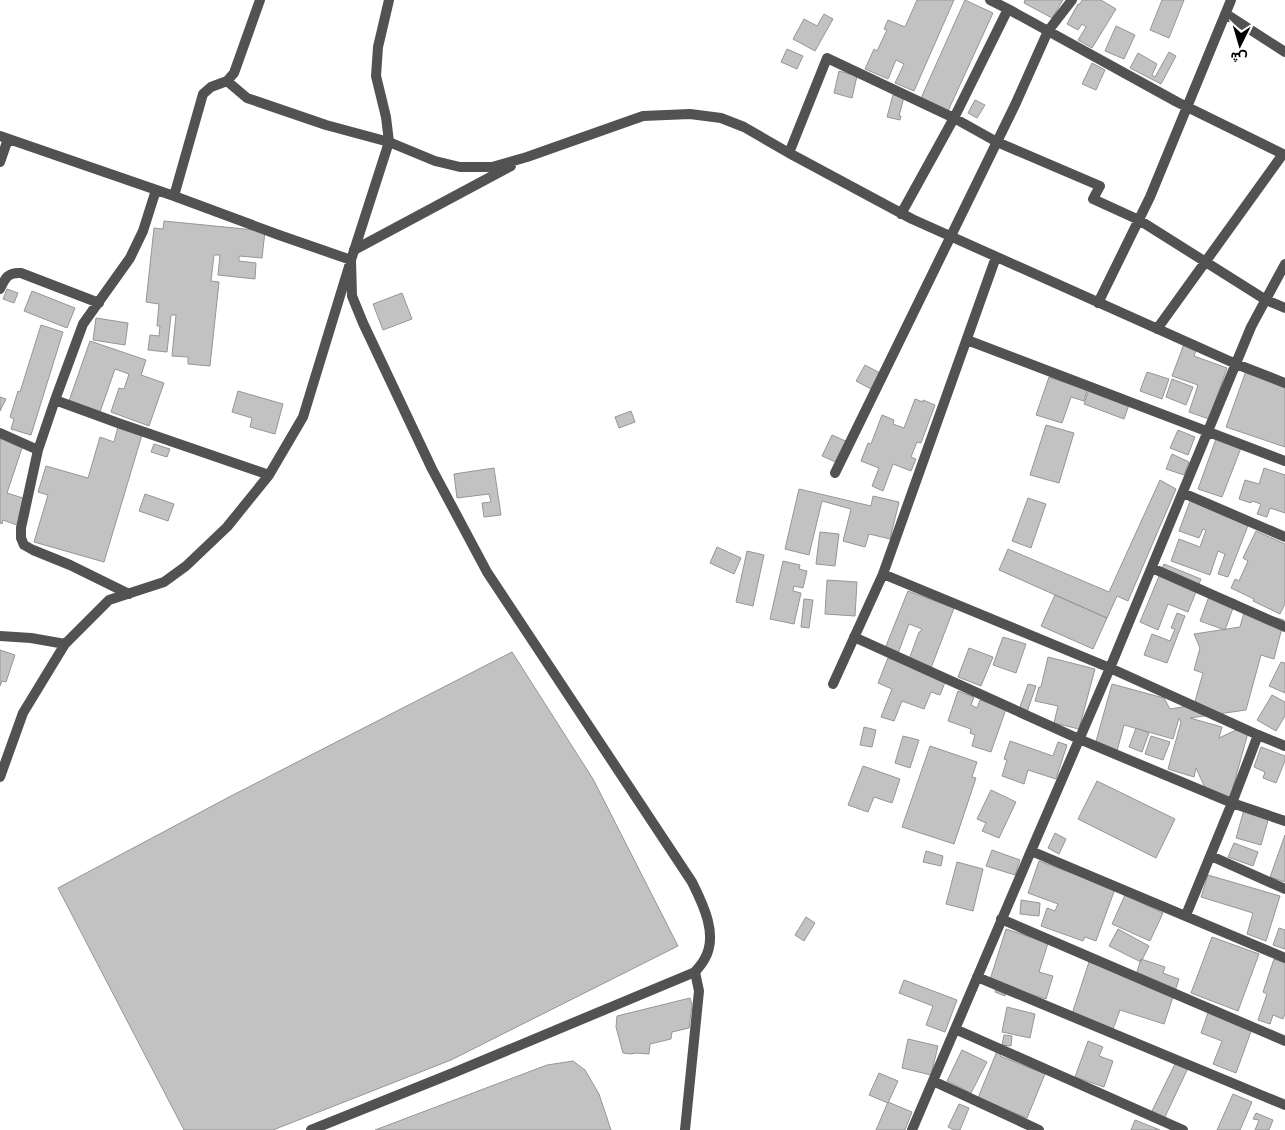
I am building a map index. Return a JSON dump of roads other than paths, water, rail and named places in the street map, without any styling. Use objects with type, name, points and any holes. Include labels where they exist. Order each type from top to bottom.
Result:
[{"type":"street","points":[[174,196],[203,94],[211,87],[227,82],[234,73],[260,0]]},
{"type":"street","points":[[0,777],[23,713],[65,644],[109,600],[164,582],[186,566],[227,527],[269,476],[303,417],[389,142],[386,117],[376,76],[378,47],[390,0]]},
{"type":"street","points":[[990,0],[1187,108],[1284,155],[1157,329]]},
{"type":"street","points":[[835,473],[1015,105],[1048,31],[1072,0]]},
{"type":"street","points":[[1098,302],[1150,197],[1231,0]]},
{"type":"street","points":[[901,214],[954,118],[1008,9]]},
{"type":"street","points":[[1226,14],[1285,52]]},
{"type":"street","points":[[789,154],[827,58],[954,118],[997,142],[1100,186],[1093,198],[1139,220],[1266,300],[1285,308]]},
{"type":"street","points":[[227,82],[247,98],[326,125],[389,142],[435,161],[460,167],[492,167],[527,157],[643,116],[690,114],[721,118],[744,127],[789,154],[901,214],[1236,364],[1285,383]]},
{"type":"street","points":[[0,162],[4,137],[280,235],[353,255],[527,157]]},
{"type":"street","points":[[129,594],[24,545],[21,538],[21,528],[38,450],[84,324],[130,258],[143,232],[156,190]]},
{"type":"street","points":[[311,1130],[695,972],[705,958],[710,944],[709,926],[705,909],[692,882],[487,572],[432,469],[352,296],[353,255]]},
{"type":"street","points":[[833,684],[883,574],[996,257]]},
{"type":"street","points":[[912,1130],[1110,668],[1236,364],[1252,327],[1285,264]]},
{"type":"street","points":[[0,289],[5,278],[15,272],[98,303]]},
{"type":"street","points":[[967,340],[1285,461]]},
{"type":"street","points":[[55,400],[269,476]]},
{"type":"street","points":[[0,433],[38,450]]},
{"type":"street","points":[[1184,493],[1285,537]]},
{"type":"street","points":[[1152,568],[1285,627]]},
{"type":"street","points":[[883,574],[1110,668],[1285,746]]},
{"type":"street","points":[[0,636],[31,638],[65,644]]},
{"type":"street","points":[[854,637],[1079,738],[1232,803],[1285,821]]},
{"type":"street","points":[[1186,915],[1258,735]]},
{"type":"street","points":[[1031,851],[1285,958]]},
{"type":"street","points":[[1211,856],[1285,889]]},
{"type":"street","points":[[1002,919],[1285,1041]]},
{"type":"street","points":[[685,1130],[699,991],[695,972]]},
{"type":"street","points":[[977,977],[1285,1105]]},
{"type":"street","points":[[955,1029],[1183,1130]]},
{"type":"street","points":[[933,1081],[1039,1130]]}]
